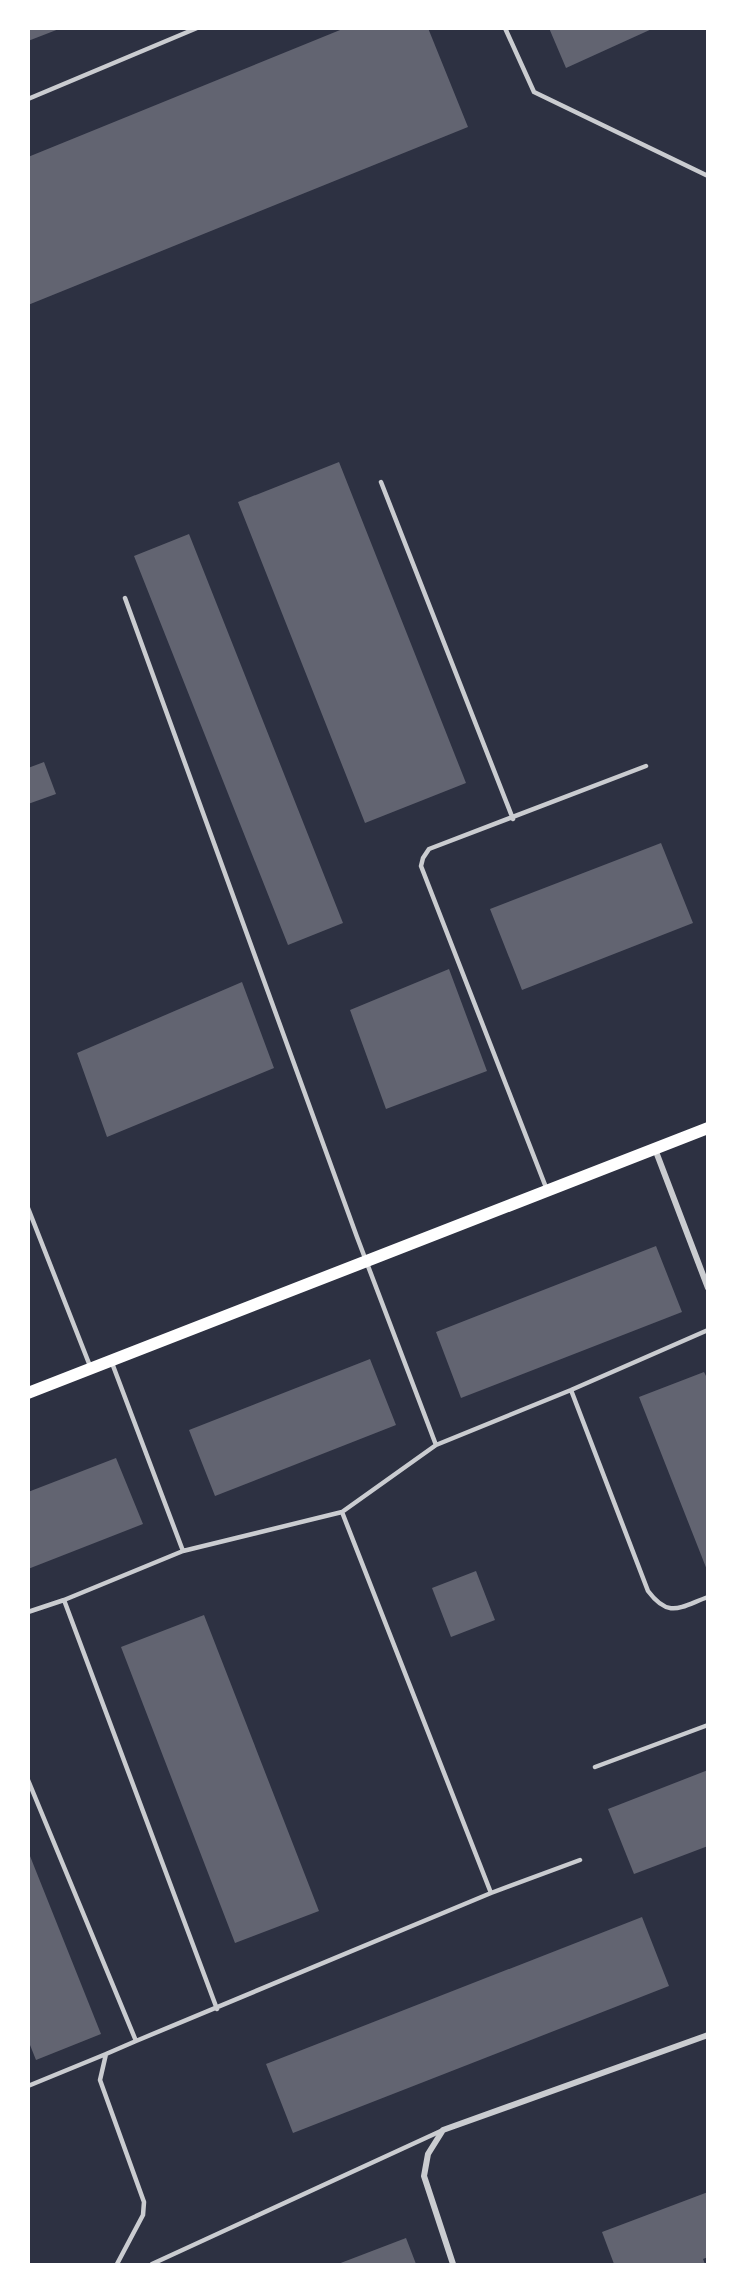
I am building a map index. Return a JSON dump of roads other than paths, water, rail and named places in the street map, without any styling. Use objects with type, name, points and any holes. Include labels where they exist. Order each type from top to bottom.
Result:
[{"type":"main road","points":[[28,1393],[708,1128]]},
{"type":"street","points":[[655,1148],[708,1288]]},
{"type":"street","points":[[453,2265],[424,2176],[428,2154],[443,2130],[708,2034]]},
{"type":"lane","points":[[28,99],[197,28]]},
{"type":"lane","points":[[505,28],[534,92],[708,176]]},
{"type":"lane","points":[[381,482],[513,819]]},
{"type":"lane","points":[[125,598],[436,1445]]},
{"type":"lane","points":[[547,1190],[421,866],[429,849],[513,819],[646,766]]},
{"type":"lane","points":[[28,1208],[91,1369]]},
{"type":"lane","points":[[28,1612],[64,1600],[183,1551],[342,1512],[436,1445],[571,1390],[708,1330]]},
{"type":"lane","points":[[112,1360],[183,1551]]},
{"type":"lane","points":[[571,1390],[648,1591],[659,1605],[675,1610],[708,1597]]},
{"type":"lane","points":[[342,1512],[491,1893]]},
{"type":"lane","points":[[64,1600],[217,2009]]},
{"type":"lane","points":[[595,1767],[708,1725]]},
{"type":"lane","points":[[28,1780],[136,2042]]},
{"type":"lane","points":[[28,2086],[491,1893],[580,1860]]},
{"type":"lane","points":[[106,2054],[100,2080],[144,2202],[144,2215],[117,2265]]},
{"type":"lane","points":[[152,2265],[443,2130]]}]
